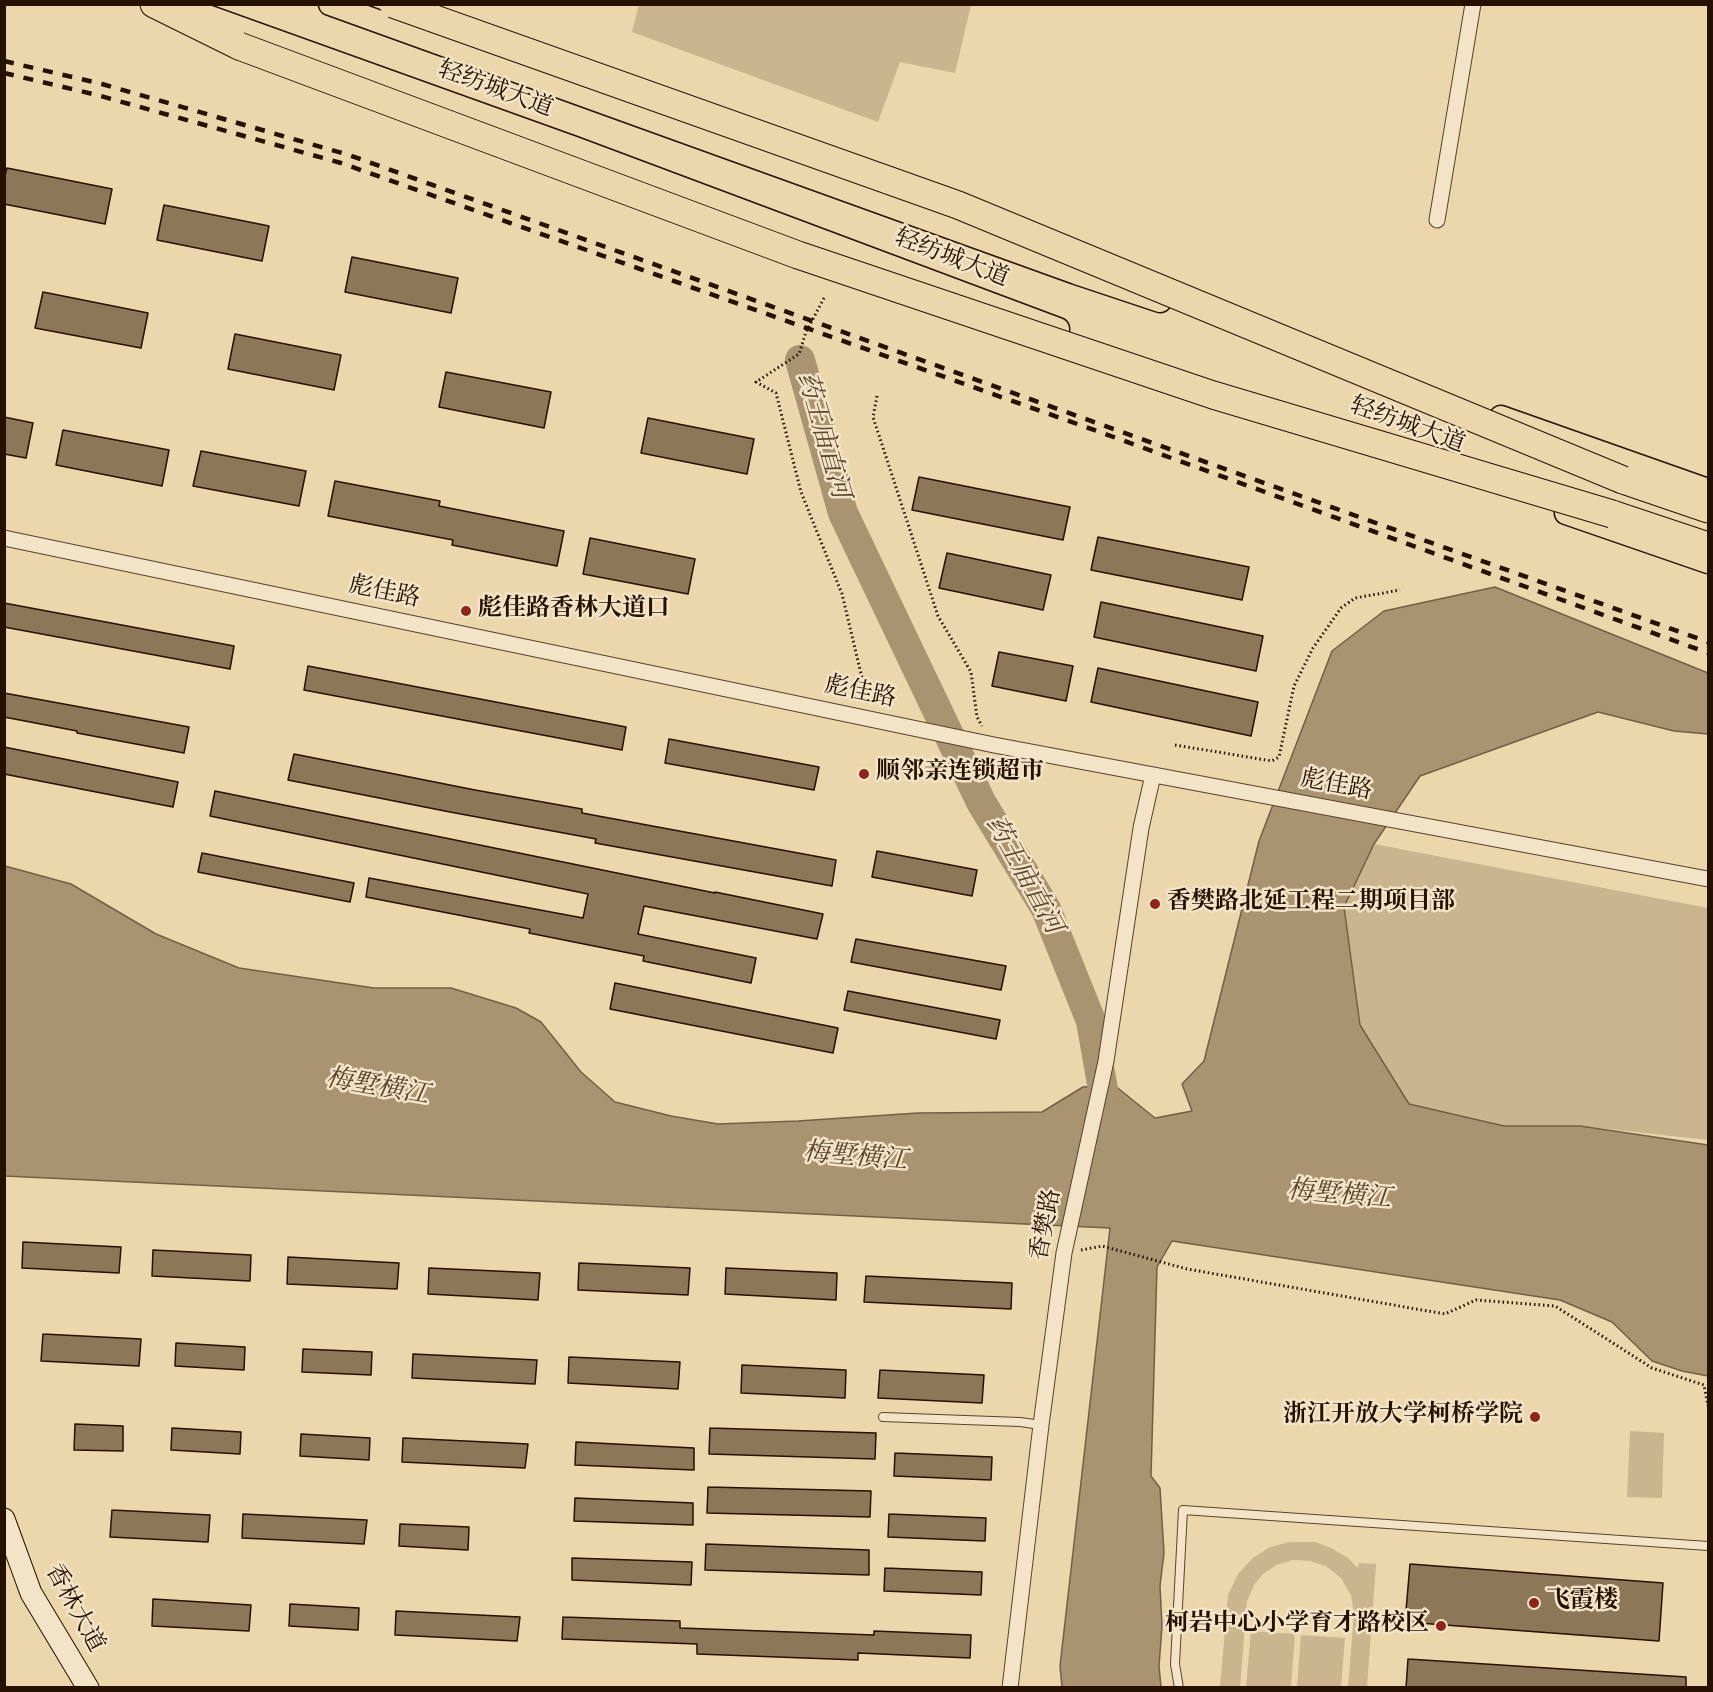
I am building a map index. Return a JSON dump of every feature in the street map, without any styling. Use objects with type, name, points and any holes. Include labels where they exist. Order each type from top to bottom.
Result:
[{"type":"highway","points":[[154,4],[239,46],[810,258],[1213,395],[1612,514],[1708,546]]},
{"type":"highway","points":[[393,4],[958,205],[1623,480],[1708,508]]},
{"type":"main road","name":"轻纺城大道","points":[[175,4],[576,148],[1069,333],[1708,562]]},
{"type":"main road","name":"轻纺城大道","points":[[330,4],[1076,273],[1447,398],[1708,490]]},
{"type":"street","points":[[1437,220],[1473,4]]},
{"type":"street","name":"彪佳路","points":[[4,538],[994,746],[1708,879]]},
{"type":"street","name":"香樊路","points":[[1010,1688],[1064,1253],[1106,1062],[1141,828],[1153,775]]},
{"type":"street","name":"香林大道","points":[[4,1519],[31,1593],[88,1688]]},
{"type":"lane","points":[[883,1417],[1020,1422],[1041,1425]]},
{"type":"lane","points":[[1179,1688],[1175,1664],[1183,1510],[1708,1546]]},
{"type":"path","points":[[824,298],[806,332],[799,354],[756,382],[776,393],[801,492],[842,594],[872,720]]},
{"type":"path","points":[[877,396],[873,417],[938,616],[971,672],[977,717],[994,746]]},
{"type":"path","points":[[1175,746],[1272,761],[1279,757],[1294,686],[1313,648],[1341,608],[1355,598],[1400,590]]},
{"type":"path","points":[[1064,1253],[1102,1246],[1165,1264],[1445,1314],[1476,1300],[1555,1306],[1652,1368],[1704,1385],[1708,1406]]},
{"type":"shaded area","points":[[639,4],[971,5],[955,73],[900,62],[878,122],[632,32]]},
{"type":"shaded area","points":[[1374,844],[1708,908],[1708,1140],[1580,1126],[1504,1126],[1409,1104],[1360,1025],[1344,906]]},
{"type":"shaded area","points":[[1630,1431],[1664,1433],[1662,1498],[1627,1497]]},
{"type":"shaded area","points":[[1290,1542],[1315,1542],[1331,1548],[1348,1558],[1358,1568],[1359,1563],[1376,1564],[1367,1687],[1348,1687],[1354,1614],[1351,1595],[1341,1578],[1326,1566],[1310,1561],[1293,1560],[1276,1565],[1263,1574],[1254,1585],[1247,1601],[1240,1687],[1220,1687],[1228,1595],[1238,1574],[1253,1558],[1270,1547]]},
{"type":"shaded area","points":[[1251,1631],[1295,1634],[1291,1687],[1246,1687]]},
{"type":"shaded area","points":[[1301,1635],[1345,1638],[1341,1687],[1297,1687]]},
{"type":"water","name":"梅墅横江","points":[[1495,587],[1708,673],[1708,734],[1674,731],[1598,712],[1420,776],[1374,844],[1344,907],[1360,1025],[1409,1104],[1504,1126],[1580,1126],[1708,1145],[1708,1376],[1682,1371],[1652,1361],[1612,1322],[1560,1300],[1172,1241],[1157,1267],[1151,1476],[1160,1488],[1164,1553],[1160,1586],[1161,1687],[1062,1687],[1060,1666],[1110,1228],[5,1176],[5,866],[71,884],[156,934],[239,968],[374,988],[451,988],[516,1008],[541,1022],[581,1072],[615,1102],[671,1116],[718,1124],[918,1113],[1042,1112],[1083,1087],[1114,1085],[1155,1118],[1192,1111],[1182,1084],[1204,1061],[1259,841],[1332,651],[1384,611]]},
{"type":"building","points":[[7,168],[112,189],[105,224],[4,204],[4,179]]},
{"type":"building","points":[[164,205],[269,226],[262,261],[157,240]]},
{"type":"building","points":[[352,257],[458,278],[451,313],[345,292]]},
{"type":"building","points":[[43,292],[148,313],[141,348],[35,328]]},
{"type":"building","points":[[235,334],[341,355],[334,390],[228,369]]},
{"type":"building","points":[[446,372],[551,392],[544,428],[439,407]]},
{"type":"building","points":[[4,417],[33,423],[26,458],[4,454]]},
{"type":"building","points":[[648,418],[754,439],[747,474],[641,453]]},
{"type":"building","points":[[63,430],[169,450],[162,486],[56,465]]},
{"type":"building","points":[[201,451],[306,471],[299,506],[193,486]]},
{"type":"building","points":[[919,477],[1070,507],[1063,540],[912,510]]},
{"type":"building","points":[[335,481],[440,501],[439,506],[564,531],[557,566],[452,545],[453,540],[328,516]]},
{"type":"building","points":[[1098,537],[1249,567],[1242,600],[1091,570]]},
{"type":"building","points":[[590,538],[695,559],[688,594],[583,574]]},
{"type":"building","points":[[947,553],[1051,575],[1043,610],[939,588]]},
{"type":"building","points":[[1101,602],[1263,636],[1256,671],[1094,637]]},
{"type":"building","points":[[4,603],[234,646],[230,669],[4,627]]},
{"type":"building","points":[[999,652],[1073,666],[1066,701],[992,686]]},
{"type":"building","points":[[308,666],[626,727],[622,750],[304,690]]},
{"type":"building","points":[[1098,668],[1258,702],[1251,736],[1091,702]]},
{"type":"building","points":[[4,693],[189,727],[184,753],[4,717]]},
{"type":"building","points":[[669,739],[819,767],[814,790],[665,763]]},
{"type":"building","points":[[4,747],[178,782],[173,807],[4,774]]},
{"type":"building","points":[[294,754],[582,809],[582,813],[836,860],[832,886],[595,843],[596,839],[288,780]]},
{"type":"building","points":[[215,791],[823,914],[817,939],[644,906],[638,934],[756,958],[751,983],[643,961],[644,956],[529,933],[530,929],[366,897],[369,878],[583,918],[588,894],[210,816]]},
{"type":"building","points":[[877,851],[977,870],[972,896],[872,877]]},
{"type":"building","points":[[202,853],[354,883],[350,902],[198,872]]},
{"type":"building","points":[[856,939],[1006,966],[1001,990],[851,962]]},
{"type":"building","points":[[615,983],[838,1028],[833,1053],[610,1009]]},
{"type":"building","points":[[848,991],[1000,1020],[996,1039],[844,1010]]},
{"type":"building","points":[[23,1242],[121,1247],[119,1273],[22,1268]]},
{"type":"building","points":[[153,1250],[251,1255],[250,1281],[152,1276]]},
{"type":"building","points":[[288,1257],[399,1263],[397,1289],[287,1284]]},
{"type":"building","points":[[579,1263],[690,1268],[688,1295],[578,1290]]},
{"type":"building","points":[[429,1268],[540,1273],[538,1300],[428,1294]]},
{"type":"building","points":[[726,1268],[837,1273],[836,1300],[725,1294]]},
{"type":"building","points":[[866,1276],[1012,1283],[1011,1309],[864,1302]]},
{"type":"building","points":[[43,1334],[141,1339],[139,1366],[41,1361]]},
{"type":"building","points":[[176,1343],[245,1347],[244,1370],[175,1366]]},
{"type":"building","points":[[303,1349],[372,1352],[371,1375],[302,1372]]},
{"type":"building","points":[[413,1354],[537,1360],[535,1384],[412,1378]]},
{"type":"building","points":[[569,1357],[680,1362],[678,1389],[568,1383]]},
{"type":"building","points":[[742,1365],[846,1370],[845,1398],[741,1393]]},
{"type":"building","points":[[880,1370],[984,1375],[982,1403],[878,1398]]},
{"type":"building","points":[[75,1424],[123,1426],[123,1451],[74,1450]]},
{"type":"building","points":[[172,1428],[241,1432],[240,1454],[171,1450]]},
{"type":"building","points":[[710,1428],[876,1433],[875,1459],[709,1454]]},
{"type":"building","points":[[301,1434],[370,1438],[369,1460],[300,1456]]},
{"type":"building","points":[[403,1438],[528,1444],[525,1468],[402,1462]]},
{"type":"building","points":[[576,1442],[694,1448],[694,1470],[575,1465]]},
{"type":"building","points":[[895,1453],[992,1457],[991,1480],[894,1476]]},
{"type":"building","points":[[708,1487],[871,1491],[870,1517],[707,1513]]},
{"type":"building","points":[[575,1498],[693,1503],[693,1525],[574,1521]]},
{"type":"building","points":[[112,1510],[210,1515],[208,1542],[110,1537]]},
{"type":"building","points":[[243,1514],[367,1520],[364,1544],[242,1538]]},
{"type":"building","points":[[889,1514],[986,1518],[985,1541],[888,1537]]},
{"type":"building","points":[[400,1524],[469,1527],[468,1550],[399,1546]]},
{"type":"building","points":[[706,1544],[869,1550],[869,1575],[705,1570]]},
{"type":"building","points":[[572,1558],[692,1562],[691,1585],[572,1580]]},
{"type":"building","name":"飞霞楼","points":[[1410,1564],[1663,1583],[1659,1641],[1405,1622]]},
{"type":"building","points":[[885,1568],[982,1572],[981,1595],[884,1591]]},
{"type":"building","points":[[153,1599],[251,1605],[249,1631],[152,1626]]},
{"type":"building","points":[[290,1604],[359,1608],[358,1630],[289,1626]]},
{"type":"building","points":[[396,1611],[520,1617],[517,1641],[395,1635]]},
{"type":"building","points":[[563,1617],[680,1621],[680,1628],[874,1635],[874,1631],[971,1635],[970,1658],[858,1653],[858,1660],[697,1654],[697,1644],[562,1639]]},
{"type":"building","points":[[1408,1659],[1686,1677],[1686,1688],[1406,1688]]},
{"type":"waterway","name":"药王庙直河","points":[[800,360],[843,513],[981,802],[1046,909],[1091,1021],[1105,1101]]},
{"type":"railway","points":[[4,61],[102,84],[349,155],[1708,642]]},
{"type":"railway","points":[[4,73],[97,95],[341,163],[1097,431],[1708,653]]},
{"type":"place","name":"彪佳路香林大道口","points":[[466,611]]},
{"type":"place","name":"顺邻亲连锁超市","points":[[864,774]]},
{"type":"place","name":"香樊路北延工程二期项目部","points":[[1155,904]]},
{"type":"place","name":"浙江开放大学柯桥学院","points":[[1535,1417]]},
{"type":"place","name":"飞霞楼","points":[[1534,1603]]},
{"type":"place","name":"柯岩中心小学育才路校区","points":[[1441,1626]]}]
